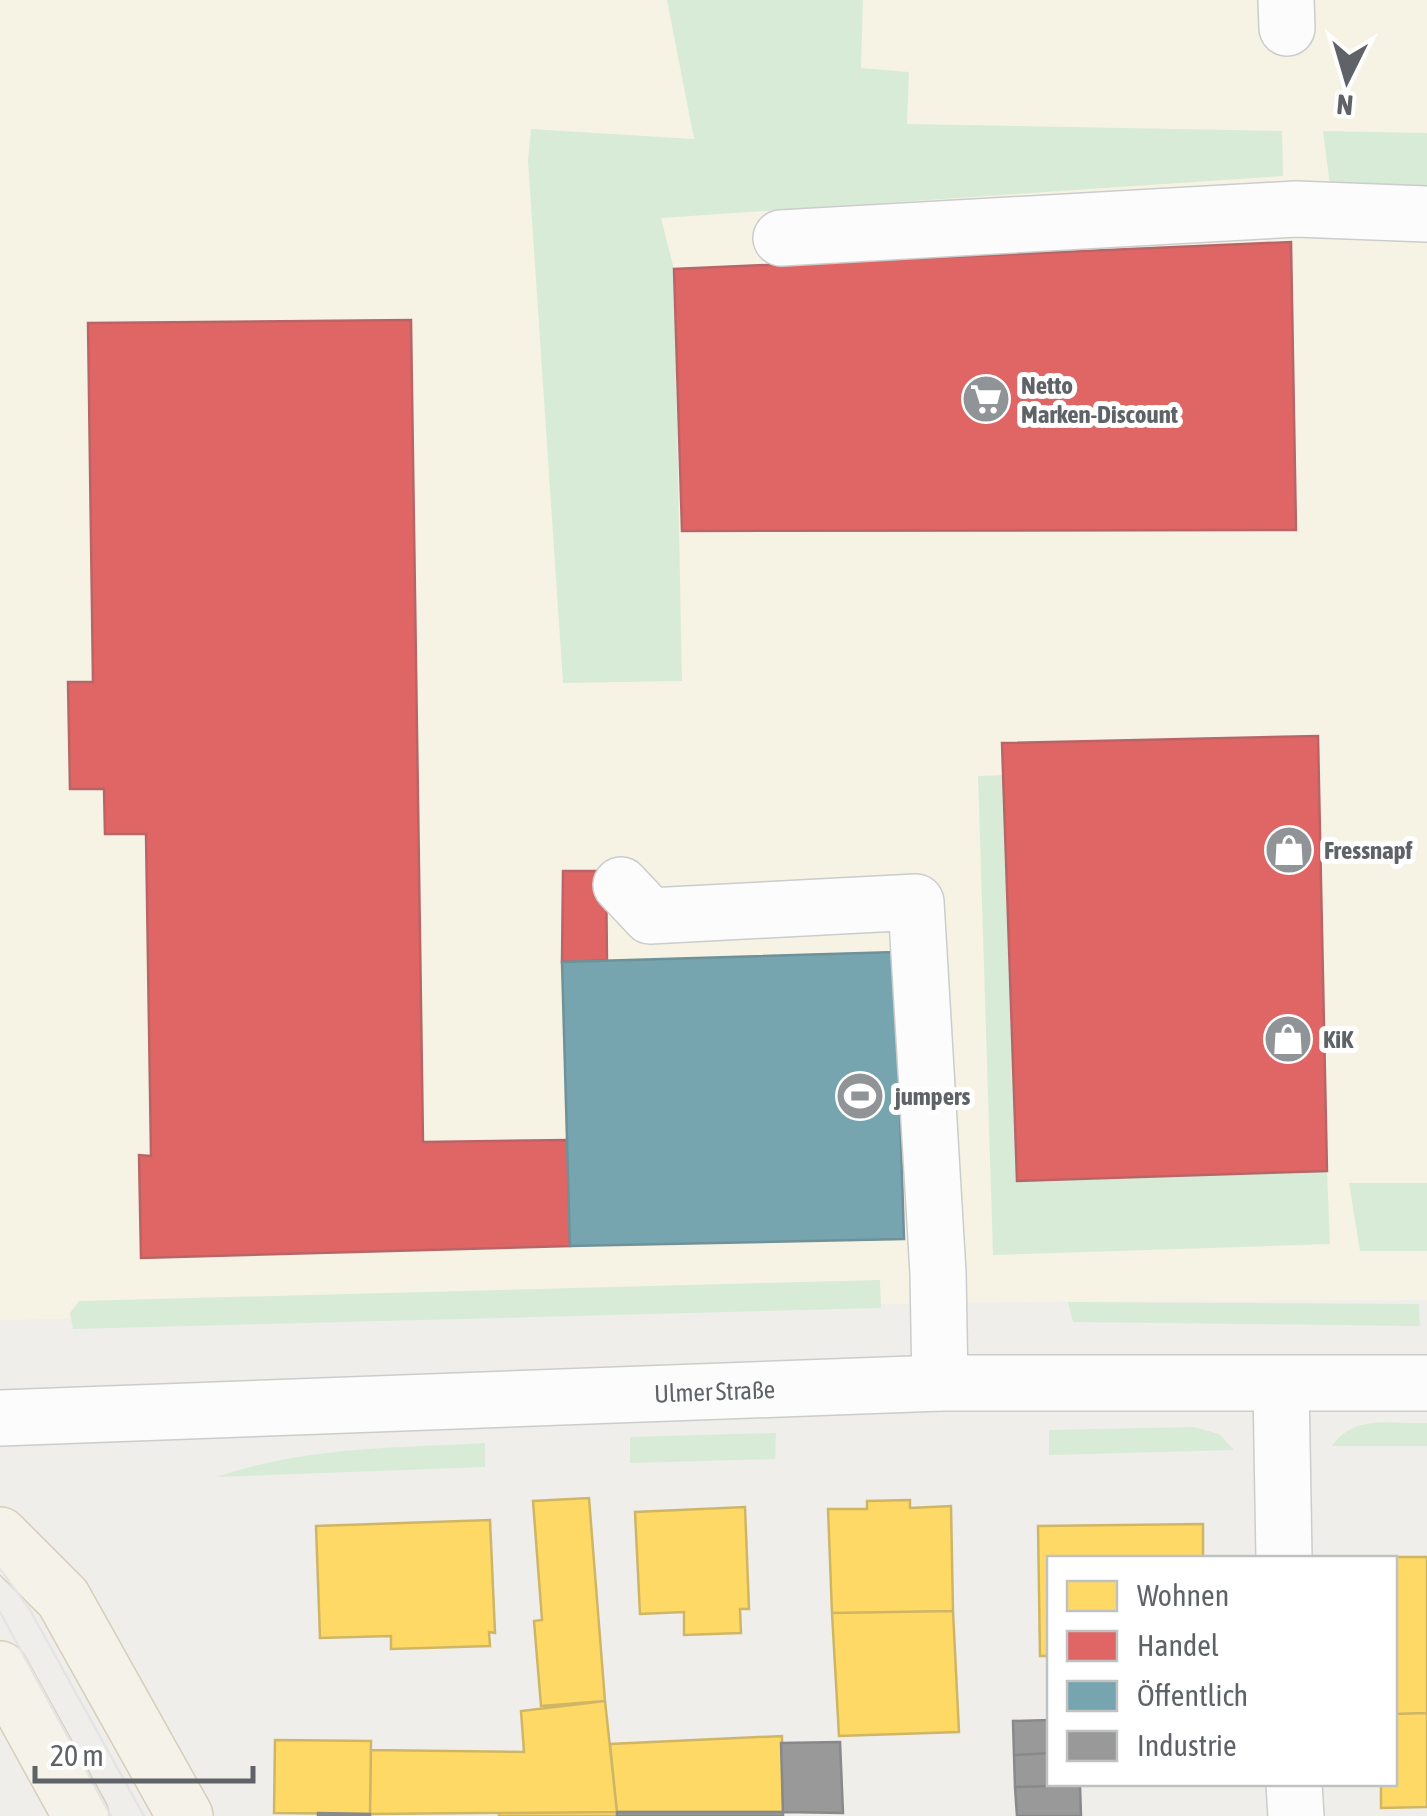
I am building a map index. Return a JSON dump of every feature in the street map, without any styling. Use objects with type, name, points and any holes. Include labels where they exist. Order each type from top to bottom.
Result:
[{"type":"main road","points":[[0,1535],[64,1598],[185,1816]]},
{"type":"main road","points":[[0,1668],[82,1816]]},
{"type":"street","points":[[781,238],[1296,209],[1427,214]]},
{"type":"street","points":[[621,885],[650,916],[916,902],[938,1273],[940,1383]]},
{"type":"street","name":"Ulmer Straße","points":[[0,1418],[940,1383],[1427,1383]]},
{"type":"street","points":[[1281,1385],[1284,1556]]},
{"type":"street","points":[[1294,1786],[1296,1816]]},
{"type":"shaded area","points":[[0,0],[1427,0],[1427,1300],[1006,1302],[0,1320]]},
{"type":"green space","points":[[667,0],[863,0],[861,68],[909,72],[907,124],[1282,131],[1283,176],[661,218],[674,269],[682,681],[563,683],[528,161],[531,129],[694,139]]},
{"type":"green space","points":[[1323,131],[1427,133],[1427,185],[1330,185]]},
{"type":"green space","points":[[1004,775],[1018,1180],[1327,1171],[1330,1244],[993,1255],[978,776]]},
{"type":"green space","points":[[1349,1183],[1427,1183],[1427,1251],[1360,1251]]},
{"type":"green space","points":[[880,1280],[881,1308],[73,1329],[70,1313],[79,1301]]},
{"type":"green space","points":[[1068,1302],[1419,1304],[1420,1326],[1073,1322]]},
{"type":"green space","points":[[1427,1423],[1427,1446],[1332,1446],[1351,1429],[1362,1425]]},
{"type":"green space","points":[[1194,1427],[1219,1434],[1234,1450],[1049,1455],[1049,1430]]},
{"type":"green space","points":[[776,1433],[775,1459],[630,1463],[630,1437]]},
{"type":"green space","points":[[485,1443],[485,1467],[217,1477],[316,1454]]},
{"type":"building: Wohnen","points":[[589,1498],[605,1701],[541,1706],[534,1621],[542,1620],[533,1501]]},
{"type":"building: Wohnen","points":[[910,1500],[910,1508],[951,1506],[953,1611],[832,1613],[828,1509],[867,1509],[867,1501]]},
{"type":"building: Wohnen","points":[[745,1507],[749,1609],[740,1609],[741,1633],[684,1635],[684,1612],[640,1614],[635,1512]]},
{"type":"building: Wohnen","points":[[490,1520],[495,1633],[489,1632],[490,1646],[391,1649],[391,1636],[320,1638],[316,1526]]},
{"type":"building: Wohnen","points":[[1203,1524],[1203,1556],[1047,1556],[1047,1656],[1040,1656],[1038,1526]]},
{"type":"building: Wohnen","points":[[1397,1557],[1427,1557],[1427,1713],[1397,1714]]},
{"type":"building: Wohnen","points":[[953,1611],[959,1732],[839,1736],[832,1613]]},
{"type":"building: Wohnen","points":[[605,1701],[617,1812],[370,1814],[371,1750],[524,1752],[521,1711]]},
{"type":"building: Wohnen","points":[[1427,1713],[1427,1807],[1381,1808],[1381,1786],[1397,1786],[1397,1714]]},
{"type":"building: Wohnen","points":[[782,1736],[783,1812],[617,1812],[610,1744]]},
{"type":"building: Wohnen","points":[[275,1740],[371,1741],[370,1814],[274,1813]]},
{"type":"building: Wohnen","points":[[617,1812],[617,1816],[499,1816],[499,1813]]},
{"type":"building: Handel","name":"Netto Marken-Discount","points":[[1291,242],[1296,530],[682,531],[674,269]]},
{"type":"building: Handel","points":[[411,320],[423,1142],[568,1140],[570,1246],[141,1258],[139,1155],[151,1156],[146,834],[105,834],[104,789],[70,789],[68,682],[93,682],[88,323]]},
{"type":"building: Handel","points":[[1318,736],[1327,1171],[1017,1181],[1002,743]]},
{"type":"building: Handel","points":[[563,871],[606,871],[607,960],[562,962]]},
{"type":"building: Öffentlich","points":[[895,952],[904,1239],[570,1246],[562,962]]},
{"type":"building: Industrie","points":[[1047,1720],[1047,1753],[1014,1755],[1013,1721]]},
{"type":"building: Industrie","points":[[840,1742],[843,1813],[783,1812],[781,1743]]},
{"type":"building: Industrie","points":[[1047,1753],[1048,1786],[1015,1787],[1014,1755]]},
{"type":"building: Industrie","points":[[1080,1786],[1081,1816],[1017,1816],[1015,1787]]},
{"type":"building: Industrie","points":[[617,1812],[783,1812],[783,1816],[617,1816]]},
{"type":"building: Industrie","points":[[370,1814],[370,1816],[318,1816]]},
{"type":"tram line","points":[[0,1569],[30,1610],[144,1816]]},
{"type":"tram line","points":[[0,1612],[111,1816]]},
{"type":"place","name":"Netto Marken-Discount","points":[[986,399]]},
{"type":"place","name":"Fressnapf","points":[[1289,850]]},
{"type":"place","name":"KiK","points":[[1288,1039]]},
{"type":"place","name":"jumpers","points":[[860,1096]]}]
